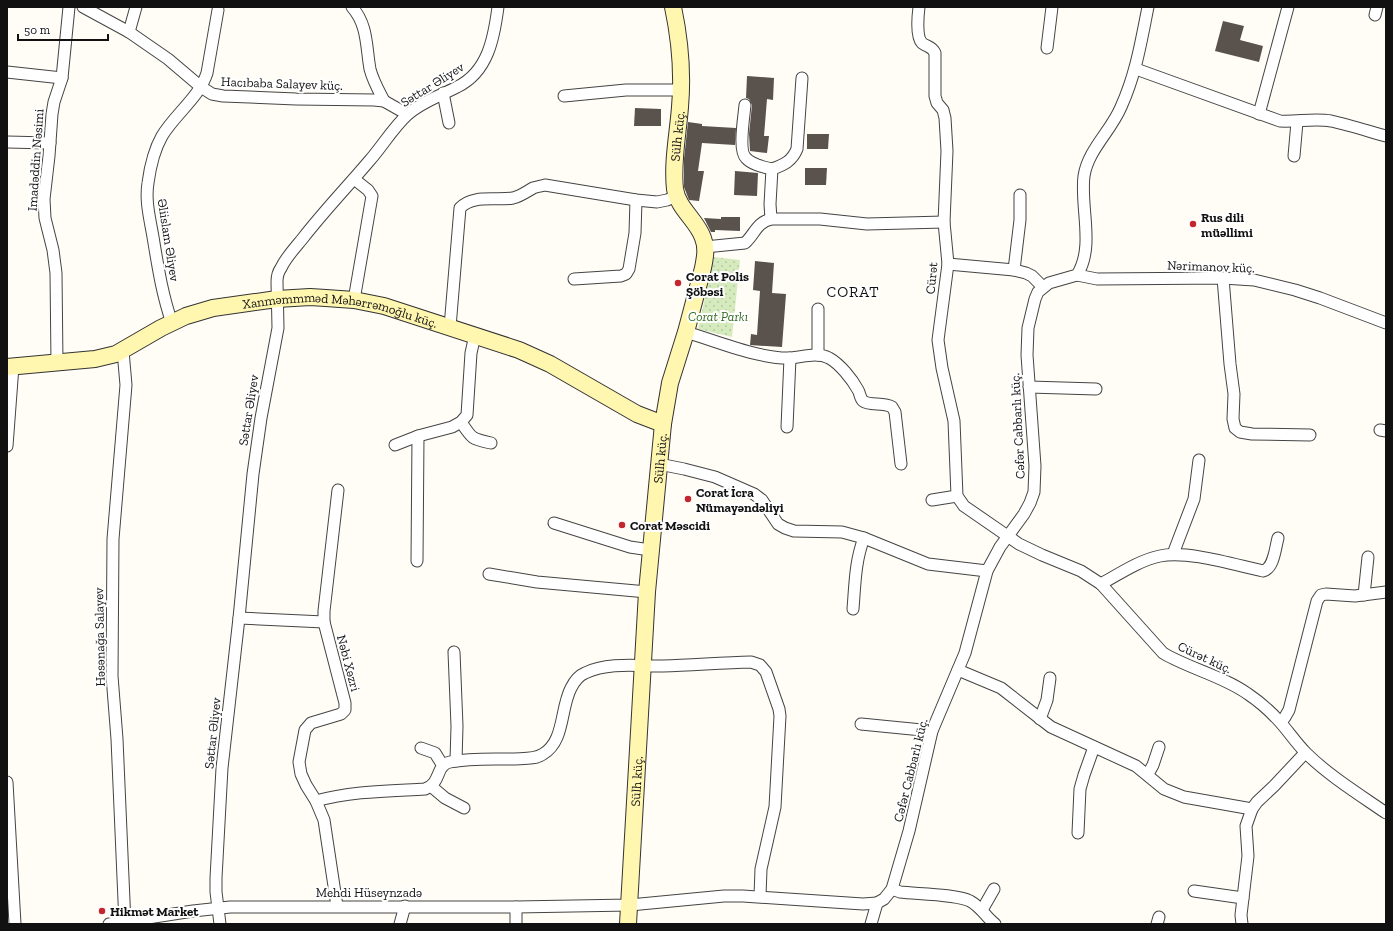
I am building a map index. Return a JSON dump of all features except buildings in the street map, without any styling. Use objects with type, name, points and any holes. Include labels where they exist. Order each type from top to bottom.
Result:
[{"type":"street","name":"Imadəddin Nəsimi","points":[[57,363],[56,272],[44,207],[54,102],[62,78],[69,7]]},
{"type":"street","name":"Hacıbaba Salayev küç.","points":[[83,7],[129,32],[168,59],[201,87],[212,94],[223,96],[384,101],[407,114]]},
{"type":"street","points":[[129,32],[136,7]]},
{"type":"street","name":"Səttar Əliyev","points":[[220,924],[216,892],[216,878],[222,768],[260,418],[278,328],[278,275],[283,263],[318,219],[354,180],[407,114],[425,102],[468,81],[477,72],[487,56],[492,44],[498,7]]},
{"type":"street","name":"Sülh küç.","points":[[628,924],[647,592],[663,424],[670,383],[686,332],[703,268],[705,247],[701,233],[682,208],[677,196],[675,183],[681,90],[679,41],[673,7]]},
{"type":"street","name":"Cürət","points":[[919,7],[918,35],[924,45],[931,47],[935,53],[934,96],[945,118],[947,151],[944,222],[948,264],[938,340],[942,368],[954,421],[957,496]]},
{"type":"street","points":[[1047,48],[1052,7]]},
{"type":"street","points":[[948,264],[1014,270],[1032,276],[1044,287],[1049,283],[1077,275],[1081,270],[1085,243],[1084,187],[1087,165],[1091,155],[1116,118],[1136,69],[1148,7]]},
{"type":"street","points":[[1259,114],[1288,7]]},
{"type":"street","points":[[355,8],[364,26],[370,70],[374,82],[384,101]]},
{"type":"street","name":"Əliislam Əliyev","points":[[172,323],[164,299],[147,202],[148,183],[156,150],[161,137],[201,87],[207,73],[218,10]]},
{"type":"street","points":[[1136,69],[1280,121],[1331,121],[1386,136]]},
{"type":"street","points":[[7,72],[62,78]]},
{"type":"street","points":[[745,105],[742,149],[745,158],[755,164],[772,169],[784,165],[795,155],[797,149],[802,78]]},
{"type":"street","points":[[564,96],[626,90],[681,90]]},
{"type":"street","points":[[443,93],[449,123]]},
{"type":"street","points":[[1294,156],[1297,122]]},
{"type":"street","points":[[7,142],[50,143]]},
{"type":"street","points":[[770,219],[772,169]]},
{"type":"street","points":[[354,180],[368,190],[372,196],[354,300]]},
{"type":"street","points":[[450,327],[460,208],[464,203],[475,200],[513,198],[534,188],[545,186],[657,202],[677,196]]},
{"type":"street","points":[[1014,270],[1020,220],[1020,194]]},
{"type":"street","points":[[574,279],[621,276],[626,274],[629,269],[635,233],[636,200]]},
{"type":"street","points":[[705,247],[745,243],[760,224],[770,219],[820,219],[867,224],[944,222]]},
{"type":"street","name":"Nərimanov küç.","points":[[1077,275],[1097,279],[1223,278],[1254,280],[1320,298],[1386,323]]},
{"type":"street","points":[[1223,278],[1229,357],[1234,394],[1234,419],[1236,428],[1240,432],[1252,434],[1310,436]]},
{"type":"street","name":"Cəfər Cabbarlı küç.","points":[[892,889],[909,831],[932,731],[969,640],[987,571],[1008,536],[1024,514],[1034,492],[1035,466],[1027,355],[1028,328],[1035,299],[1038,292],[1044,287]]},
{"type":"street","name":"Xanməmmməd Məhərrəmoğlu küç.","points":[[10,367],[57,363],[107,356],[123,351],[141,339],[186,316],[213,308],[277,299],[310,297],[354,300],[384,306],[537,357],[638,414],[663,424]]},
{"type":"street","points":[[818,310],[818,355]]},
{"type":"street","points":[[686,332],[772,357],[790,358],[818,355],[829,358],[839,366],[854,384],[862,400],[867,403],[887,404],[892,407],[895,412],[901,464]]},
{"type":"street","points":[[395,445],[418,436],[452,427],[461,422],[467,415],[471,353],[474,335]]},
{"type":"street","name":"Həsənağa Salayev","points":[[123,351],[126,385],[113,539],[112,676],[117,739],[125,923]]},
{"type":"street","points":[[787,427],[790,358]]},
{"type":"street","points":[[7,446],[10,367]]},
{"type":"street","points":[[1029,387],[1096,388]]},
{"type":"street","points":[[461,422],[475,440],[491,443]]},
{"type":"street","points":[[417,561],[418,436]]},
{"type":"street","points":[[1173,554],[1194,499],[1199,460]]},
{"type":"street","points":[[659,464],[709,476],[754,494],[762,500],[778,524],[794,531],[842,532],[864,538],[928,564],[987,571]]},
{"type":"street","name":"Nəbi Xəzri","points":[[337,906],[324,820],[316,801],[301,774],[299,762],[305,730],[311,723],[341,714],[345,710],[345,704],[324,622],[338,490]]},
{"type":"street","points":[[932,500],[957,496],[959,502],[964,506],[1008,536]]},
{"type":"street","points":[[554,522],[630,547],[650,550]]},
{"type":"street","name":"Cürət küç.","points":[[1008,536],[1019,544],[1081,571],[1101,584],[1163,652],[1176,660],[1237,687],[1261,704],[1281,722],[1305,753],[1386,813]]},
{"type":"street","points":[[853,609],[856,567],[859,550],[864,538]]},
{"type":"street","points":[[1101,584],[1148,560],[1159,556],[1173,554],[1193,556],[1263,572],[1268,570],[1271,566],[1278,538]]},
{"type":"street","points":[[1364,595],[1368,557]]},
{"type":"street","points":[[489,574],[537,582],[647,592]]},
{"type":"street","points":[[1281,722],[1289,710],[1316,601],[1321,595],[1326,594],[1355,596],[1374,592],[1386,592]]},
{"type":"street","points":[[239,618],[324,622]]},
{"type":"street","points":[[454,652],[457,726],[456,761]]},
{"type":"street","points":[[316,801],[341,795],[425,789],[432,786],[443,766],[448,762],[526,758],[542,755],[550,749],[556,741],[570,689],[577,679],[584,673],[600,668],[619,666],[751,662],[760,665],[766,672],[779,709],[780,721],[775,807],[761,869],[760,896]]},
{"type":"street","points":[[958,670],[1001,688],[1050,727],[1136,766],[1148,774],[1155,783],[1164,789],[1184,797],[1252,809]]},
{"type":"street","points":[[1040,719],[1047,700],[1050,678]]},
{"type":"street","points":[[861,724],[932,731]]},
{"type":"street","points":[[1078,833],[1080,789],[1094,747]]},
{"type":"street","points":[[1148,774],[1153,765],[1159,747]]},
{"type":"street","points":[[421,748],[435,753],[443,766]]},
{"type":"street","points":[[1242,924],[1242,898],[1248,856],[1246,826],[1252,809],[1305,753]]},
{"type":"street","points":[[7,782],[16,924]]},
{"type":"street","points":[[432,786],[445,798],[464,808]]},
{"type":"street","points":[[871,924],[877,903],[884,899],[892,889],[910,894],[969,900],[982,910],[995,924]]},
{"type":"street","points":[[982,910],[994,889]]},
{"type":"street","points":[[1194,891],[1242,898]]},
{"type":"street","name":"Mehdi Hüseynzadə","points":[[110,924],[125,923],[218,908],[630,904],[724,896],[760,896],[863,904],[877,903]]},
{"type":"street","points":[[400,924],[405,906]]},
{"type":"street","points":[[516,906],[516,924]]},
{"type":"green space","name":"Corat Parkı","points":[[714,257],[740,260],[732,337],[698,329]]},
{"type":"place","name":"Rus dili müəllimi","points":[[1193,224]]},
{"type":"place","name":"Corat Polis Şöbəsi","points":[[678,283]]},
{"type":"place","name":"Corat İcra Nümayəndəliyi","points":[[688,499]]},
{"type":"place","name":"Corat Məscidi","points":[[622,525]]},
{"type":"place","name":"Hikmət Market","points":[[102,911]]},
{"type":"district","name":"CORAT","points":[[853,292]]}]
